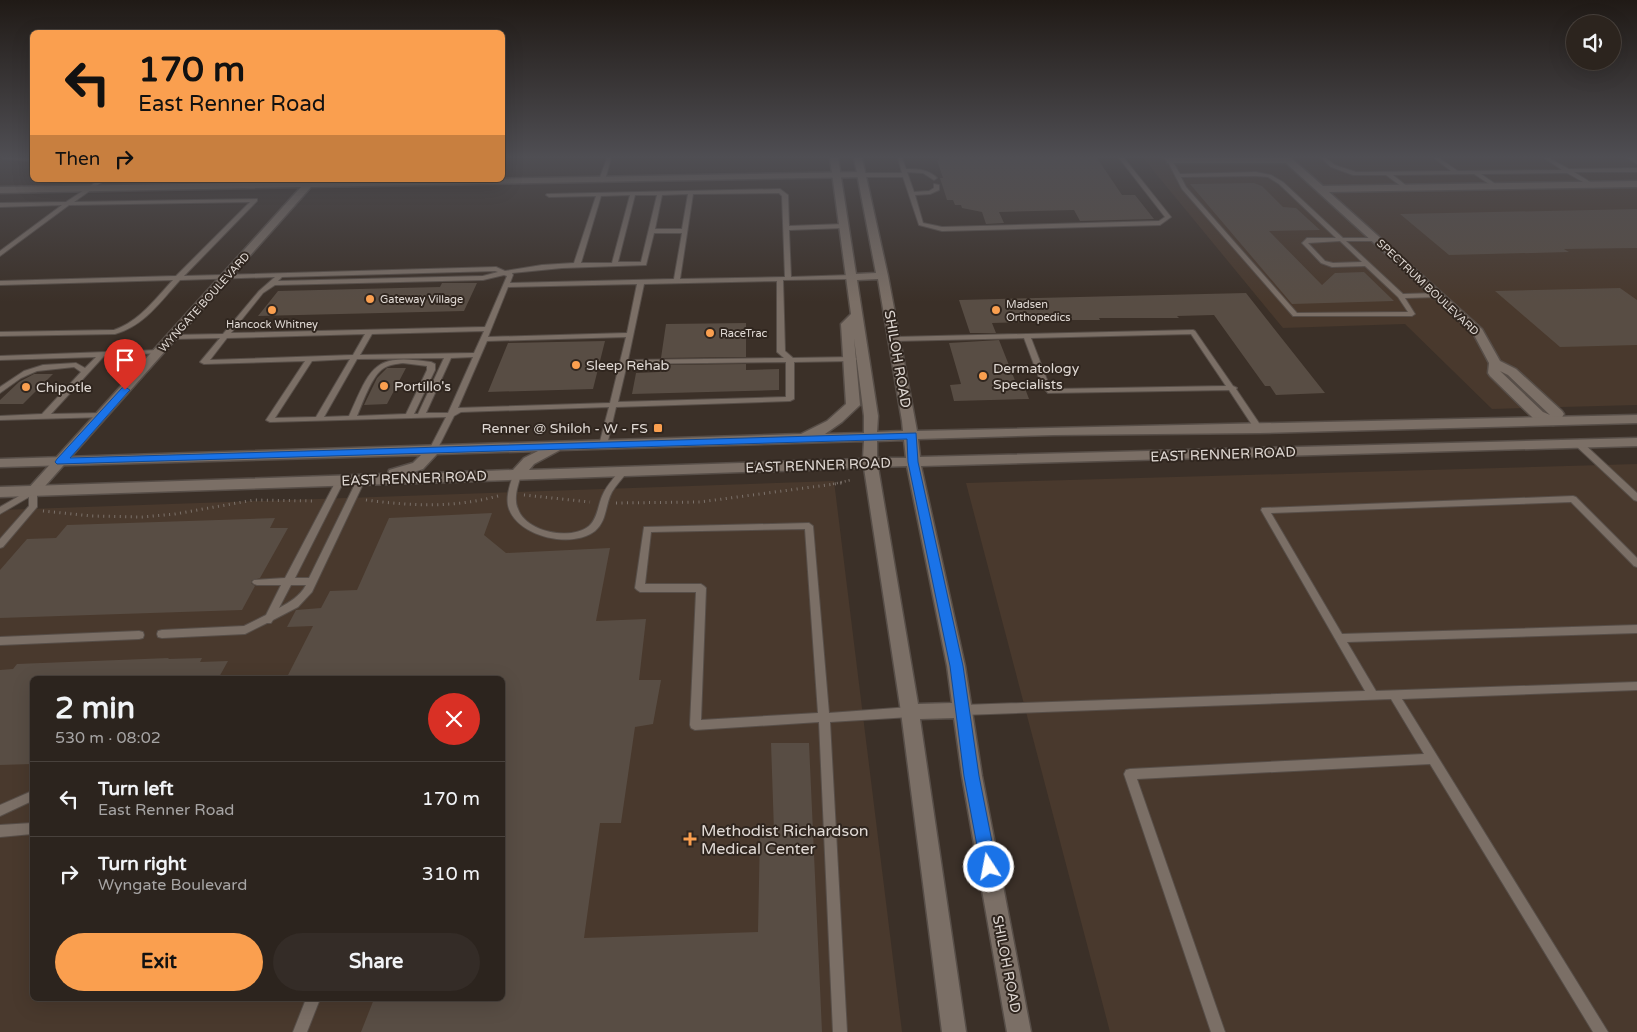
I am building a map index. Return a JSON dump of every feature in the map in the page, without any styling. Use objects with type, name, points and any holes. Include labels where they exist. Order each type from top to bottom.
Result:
[{"type":"main road","name":"WYNGATE BOULEVARD","points":[[33,491],[290,206]]},
{"type":"main road","points":[[841,206],[856,315],[847,324],[871,416],[870,463],[910,712],[954,1032]]},
{"type":"main road","name":"SHILOH ROAD","points":[[868,206],[912,436],[913,462],[956,666],[972,776],[1020,1032]]},
{"type":"main road","name":"SPECTRUM BOULEVARD","points":[[1340,206],[1478,331],[1495,363],[1494,373],[1538,415],[1553,421]]},
{"type":"main road","points":[[851,277],[883,276]]},
{"type":"main road","points":[[784,440],[813,434],[837,421],[853,405],[856,359]]},
{"type":"main road","name":"EAST RENNER ROAD","points":[[0,463],[1054,431],[1259,429],[1637,419]]},
{"type":"main road","points":[[1553,421],[1579,444]]},
{"type":"main road","name":"EAST RENNER ROAD","points":[[0,492],[870,463],[1637,442]]},
{"type":"main road","points":[[517,475],[528,461],[558,446]]},
{"type":"main road","points":[[367,480],[418,466],[433,450]]},
{"type":"main road","points":[[910,712],[963,710]]},
{"type":"lane","points":[[0,254],[64,206]]},
{"type":"lane","points":[[0,334],[114,332],[126,329],[136,322],[249,206]]},
{"type":"lane","points":[[577,265],[595,206]]},
{"type":"lane","points":[[615,264],[630,206]]},
{"type":"lane","points":[[273,283],[482,278],[535,266],[644,264],[657,206]]},
{"type":"lane","points":[[677,281],[689,206]]},
{"type":"lane","points":[[786,206],[781,352],[790,359]]},
{"type":"lane","points":[[916,206],[921,224],[942,229],[1160,223],[1168,217],[1159,206]]},
{"type":"lane","points":[[1200,206],[1295,315],[1412,314],[1401,296],[1306,206]]},
{"type":"lane","points":[[786,228],[844,226]]},
{"type":"lane","points":[[651,231],[685,231]]},
{"type":"lane","points":[[1366,264],[1332,264],[1323,262],[1305,243],[1307,240],[1376,239]]},
{"type":"lane","points":[[0,283],[496,269],[505,272],[510,275],[488,330],[451,416],[433,450]]},
{"type":"lane","points":[[281,274],[261,292],[204,362],[477,355]]},
{"type":"lane","points":[[506,285],[851,277]]},
{"type":"lane","points":[[604,445],[641,282]]},
{"type":"lane","points":[[1401,296],[1439,295]]},
{"type":"lane","points":[[173,337],[488,330]]},
{"type":"lane","points":[[319,418],[370,332]]},
{"type":"lane","points":[[895,339],[1193,332],[1233,388],[1259,429]]},
{"type":"lane","points":[[484,339],[630,335]]},
{"type":"lane","points":[[1026,335],[1046,386],[1051,391],[1233,388]]},
{"type":"lane","points":[[0,358],[159,352]]},
{"type":"lane","points":[[44,417],[102,354]]},
{"type":"lane","points":[[421,416],[449,355]]},
{"type":"lane","points":[[348,418],[380,357]]},
{"type":"lane","points":[[310,358],[270,420],[451,416],[459,410],[614,406],[790,398],[790,359]]},
{"type":"lane","points":[[624,362],[856,359]]},
{"type":"lane","points":[[348,418],[378,368],[391,363],[416,362],[431,364],[432,370],[409,416]]},
{"type":"lane","points":[[0,391],[16,376],[28,370],[45,366],[76,365],[85,372]]},
{"type":"lane","points":[[0,418],[103,415]]},
{"type":"lane","points":[[1579,444],[1637,498]]},
{"type":"lane","points":[[517,475],[513,495],[514,509],[530,528],[568,536],[583,533],[595,526],[607,493],[624,471]]},
{"type":"lane","points":[[162,634],[245,630],[268,620],[294,604],[306,592],[351,500],[367,480]]},
{"type":"lane","points":[[268,620],[340,481]]},
{"type":"lane","points":[[0,511],[33,491],[34,507],[0,545]]},
{"type":"lane","points":[[1373,696],[1265,510],[1573,499],[1637,564]]},
{"type":"lane","points":[[840,1032],[824,718],[809,526],[647,529],[640,588],[701,588],[695,725],[824,718],[910,712]]},
{"type":"lane","points":[[257,582],[312,581]]},
{"type":"lane","points":[[1340,638],[1637,629]]},
{"type":"lane","points":[[0,641],[139,635]]},
{"type":"lane","points":[[963,710],[1637,686]]},
{"type":"lane","points":[[1394,695],[1600,1032]]},
{"type":"lane","points":[[1218,1032],[1130,774],[1433,759]]},
{"type":"lane","points":[[0,811],[30,797]]},
{"type":"lane","points":[[0,831],[30,829]]},
{"type":"lane","points":[[300,1032],[311,1001]]},
{"type":"path","points":[[351,500],[430,507],[455,506],[500,495],[513,495],[603,503],[662,504],[700,502],[842,483],[851,480]]},
{"type":"path","points":[[32,510],[74,516],[146,517],[177,514],[220,504],[254,500],[330,501]]},
{"type":"shaded area","points":[[1183,206],[1637,206],[1637,405],[1492,409],[1405,324],[1283,328]]},
{"type":"shaded area","points":[[1637,464],[1637,1032],[1110,1032],[966,483]]},
{"type":"shaded area","name":"Methodist Richardson Medical Center","points":[[834,481],[902,1032],[0,1032],[0,510]]},
{"type":"building","points":[[961,206],[1144,206],[1154,219],[1080,221],[1074,210],[999,212],[1004,223],[986,224],[982,212],[962,208]]},
{"type":"building","points":[[1209,206],[1282,206],[1296,208],[1320,230],[1269,231],[1322,285],[1335,273],[1364,272],[1394,301],[1292,304]]},
{"type":"building","points":[[1637,209],[1637,248],[1564,249],[1569,252],[1449,255],[1400,214]]},
{"type":"building","name":"Gateway Village","points":[[442,283],[477,283],[464,311],[258,316],[278,291],[440,287]]},
{"type":"building","points":[[1620,288],[1637,300],[1637,345],[1560,347],[1495,291]]},
{"type":"building","points":[[1246,293],[1325,393],[1276,395],[1270,386],[1265,386],[1214,315],[1177,316],[1179,318],[1025,320],[1025,322],[992,323],[996,333],[970,333],[959,300]]},
{"type":"building","name":"RaceTrac","points":[[746,323],[746,357],[661,358],[666,324]]},
{"type":"building","name":"Dermatology Specialists","points":[[999,340],[1016,383],[1023,383],[1029,399],[954,401],[950,385],[961,384],[949,343]]},
{"type":"building","points":[[605,341],[593,389],[488,392],[508,343]]},
{"type":"building","name":"RaceTrac","points":[[746,364],[746,370],[779,369],[779,390],[632,394],[636,373],[659,372],[660,365]]},
{"type":"building","name":"Portillo's","points":[[387,368],[406,368],[387,404],[364,405],[377,378]]},
{"type":"building","name":"Chipotle","points":[[34,374],[53,374],[23,404],[0,404],[0,400],[19,382]]},
{"type":"building","points":[[492,513],[484,535],[506,553],[610,548],[596,621],[646,619],[639,680],[661,680],[653,724],[635,727],[621,823],[600,823],[584,938],[758,932],[760,831],[774,831],[771,743],[809,743],[822,1032],[361,1032],[373,1001],[505,1001],[505,676],[288,676],[313,626],[287,627],[296,610],[321,608],[330,591],[357,590],[389,518]]},
{"type":"building","points":[[275,518],[270,528],[288,528],[260,578],[251,581],[255,586],[242,610],[0,618],[0,570],[27,539],[56,538],[67,525]]},
{"type":"building","points":[[169,658],[202,658],[200,662],[228,661],[220,676],[30,676],[30,764],[0,765],[0,670],[13,669],[17,664]]},
{"type":"place","name":"Gateway Village","points":[[370,299]]},
{"type":"place","name":"Hancock Whitney","points":[[272,310]]},
{"type":"place","name":"Madsen Orthopedics","points":[[996,310]]},
{"type":"place","name":"RaceTrac","points":[[710,333]]},
{"type":"place","name":"Sleep Rehab","points":[[576,365]]},
{"type":"place","name":"Dermatology Specialists","points":[[983,376]]},
{"type":"place","name":"Portillo's","points":[[384,386]]},
{"type":"place","name":"Chipotle","points":[[26,387]]},
{"type":"place","name":"Renner @ Shiloh - W - FS","points":[[658,428]]},
{"type":"place","name":"Methodist Richardson Medical Center","points":[[690,839]]},
{"type":"route","points":[[125,390],[61,462],[912,436],[913,462],[956,666],[972,776],[989,867]]}]
